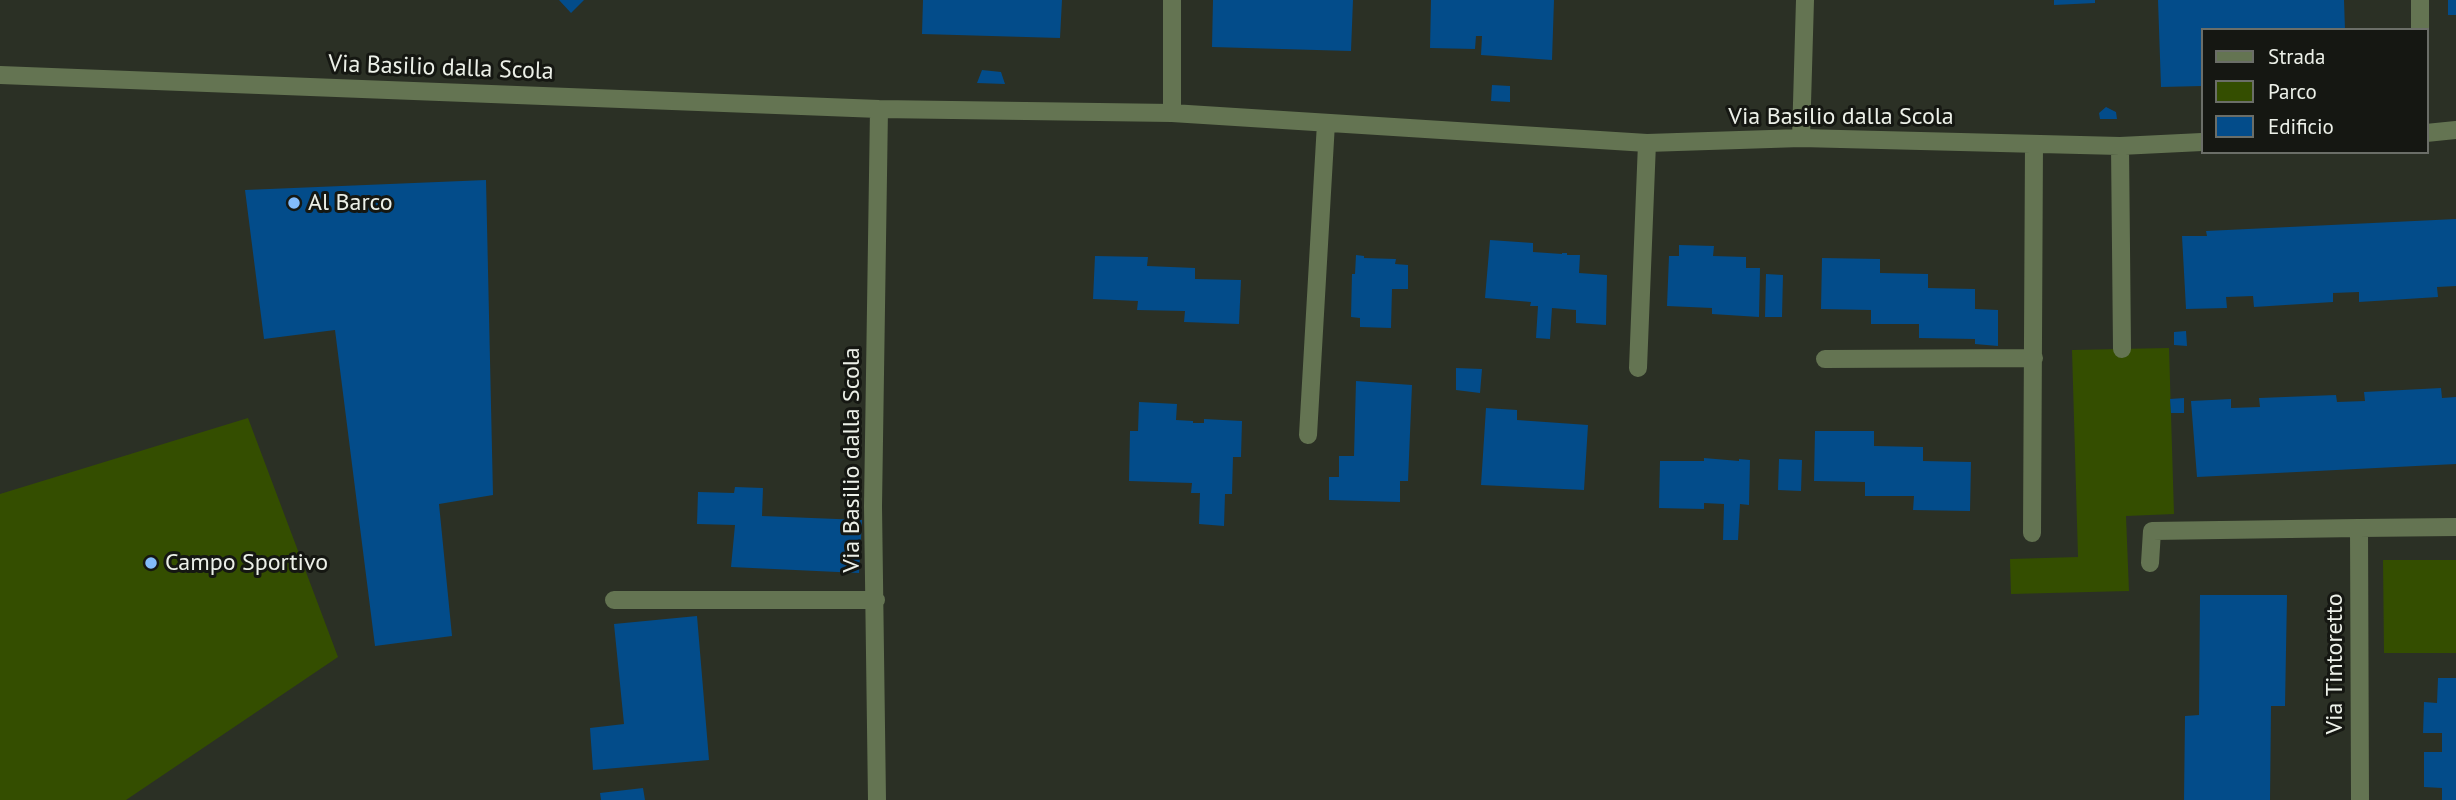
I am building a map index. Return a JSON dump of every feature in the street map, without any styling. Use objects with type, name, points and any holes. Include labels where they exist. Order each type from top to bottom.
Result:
[{"type":"street","points":[[1172,0],[1172,113]]},
{"type":"street","points":[[1801,138],[1805,0]]},
{"type":"street","points":[[2420,0],[2420,28]]},
{"type":"street","name":"Via Basilio dalla Scola","points":[[0,75],[879,109],[1172,113],[1647,143],[1801,138],[2120,146],[2200,142]]},
{"type":"street","name":"Via Basilio dalla Scola","points":[[877,800],[873,506],[879,109]]},
{"type":"street","points":[[1308,435],[1326,123]]},
{"type":"street","points":[[2428,133],[2456,130]]},
{"type":"street","points":[[1638,368],[1647,143]]},
{"type":"street","points":[[2032,533],[2034,144]]},
{"type":"street","points":[[2120,146],[2122,349]]},
{"type":"street","points":[[1825,359],[2034,359]]},
{"type":"street","points":[[2150,563],[2152,531],[2456,527]]},
{"type":"street","name":"Via Tintoretto","points":[[2359,528],[2360,800]]},
{"type":"street","name":"Via Basilio dalla Scola","points":[[614,600],[876,600]]},
{"type":"green space","points":[[2169,348],[2174,514],[2126,516],[2129,591],[2011,594],[2010,559],[2078,557],[2072,350]]},
{"type":"green space","name":"Campo Sportivo","points":[[248,418],[338,657],[126,800],[0,800],[0,494]]},
{"type":"green space","points":[[2383,560],[2456,560],[2456,653],[2384,653]]},
{"type":"building","points":[[559,0],[584,0],[571,13]]},
{"type":"building","points":[[923,0],[1062,0],[1060,38],[922,34]]},
{"type":"building","points":[[1213,0],[1353,0],[1351,51],[1212,47]]},
{"type":"building","points":[[1431,0],[1554,0],[1552,60],[1481,55],[1482,36],[1476,36],[1475,49],[1430,48]]},
{"type":"building","points":[[2054,0],[2095,0],[2095,3],[2054,5]]},
{"type":"building","points":[[2158,0],[2344,0],[2345,28],[2200,28],[2200,86],[2161,87]]},
{"type":"building","points":[[2448,0],[2456,0],[2456,15],[2448,15]]},
{"type":"building","points":[[982,70],[1001,72],[1005,84],[977,83]]},
{"type":"building","points":[[1492,85],[1510,86],[1510,102],[1491,101]]},
{"type":"building","points":[[2106,107],[2116,112],[2117,119],[2100,119],[2099,113]]},
{"type":"building","points":[[486,180],[493,495],[439,504],[452,636],[375,646],[335,330],[264,339],[245,190]]},
{"type":"building","points":[[2456,219],[2456,286],[2437,287],[2438,297],[2359,302],[2359,292],[2333,293],[2333,302],[2254,307],[2253,296],[2226,297],[2227,308],[2186,309],[2182,236],[2207,236],[2206,231]]},
{"type":"building","points":[[1490,240],[1533,243],[1533,252],[1580,255],[1579,273],[1607,275],[1606,325],[1576,323],[1576,310],[1552,308],[1550,339],[1536,338],[1538,306],[1530,306],[1531,302],[1485,298]]},
{"type":"building","points":[[1679,245],[1714,246],[1713,256],[1746,257],[1746,268],[1760,268],[1759,317],[1712,314],[1712,308],[1667,306],[1669,256],[1679,256]]},
{"type":"building","points":[[1356,255],[1364,258],[1396,259],[1395,264],[1408,265],[1408,289],[1392,289],[1391,328],[1360,327],[1360,318],[1351,317],[1352,274],[1355,274]]},
{"type":"building","points":[[1095,256],[1148,257],[1147,266],[1195,268],[1195,279],[1241,280],[1239,324],[1184,322],[1185,311],[1137,310],[1138,301],[1093,299]]},
{"type":"building","points":[[1822,258],[1880,259],[1880,273],[1928,274],[1928,288],[1975,289],[1975,309],[1998,310],[1998,346],[1975,344],[1975,339],[1919,338],[1919,324],[1871,324],[1871,310],[1821,309]]},
{"type":"building","points":[[1766,274],[1783,275],[1782,317],[1765,317]]},
{"type":"building","points":[[2186,331],[2187,346],[2174,345],[2174,332]]},
{"type":"building","points":[[1456,368],[1482,369],[1480,393],[1456,390]]},
{"type":"building","points":[[1356,381],[1412,385],[1408,481],[1400,481],[1400,502],[1329,500],[1329,477],[1339,477],[1339,456],[1354,456]]},
{"type":"building","points":[[2441,388],[2442,398],[2456,397],[2456,464],[2197,477],[2191,401],[2231,399],[2231,408],[2260,407],[2259,398],[2336,395],[2337,402],[2365,401],[2364,392]]},
{"type":"building","points":[[2184,398],[2184,413],[2171,413],[2170,399]]},
{"type":"building","points":[[1139,402],[1177,404],[1176,420],[1193,423],[1204,423],[1204,419],[1242,421],[1241,457],[1233,457],[1232,494],[1225,494],[1224,526],[1199,524],[1200,493],[1191,493],[1192,483],[1129,481],[1130,431],[1138,431]]},
{"type":"building","points":[[1486,408],[1517,410],[1517,420],[1588,425],[1584,490],[1481,485]]},
{"type":"building","points":[[1815,431],[1874,431],[1874,446],[1923,447],[1923,461],[1971,462],[1970,511],[1913,510],[1914,496],[1865,496],[1865,482],[1814,481]]},
{"type":"building","points":[[1704,458],[1750,460],[1749,505],[1740,504],[1738,540],[1723,540],[1724,504],[1704,503],[1704,509],[1659,508],[1660,461],[1704,461]]},
{"type":"building","points":[[1779,459],[1802,460],[1801,491],[1778,490]]},
{"type":"building","points":[[735,487],[763,488],[762,516],[862,520],[859,573],[731,567],[735,525],[697,524],[698,492],[734,493]]},
{"type":"building","points":[[2200,595],[2287,595],[2285,706],[2271,706],[2270,800],[2184,800],[2185,716],[2199,715]]},
{"type":"building","points":[[697,616],[709,760],[593,770],[590,728],[624,724],[614,624]]},
{"type":"building","points":[[2438,678],[2456,678],[2456,800],[2442,800],[2442,788],[2424,787],[2424,752],[2442,752],[2442,733],[2423,733],[2424,702],[2437,703]]},
{"type":"building","points":[[643,788],[645,800],[601,800],[600,793]]},
{"type":"place","name":"Al Barco","points":[[294,203]]},
{"type":"place","name":"Campo Sportivo","points":[[151,563]]}]
